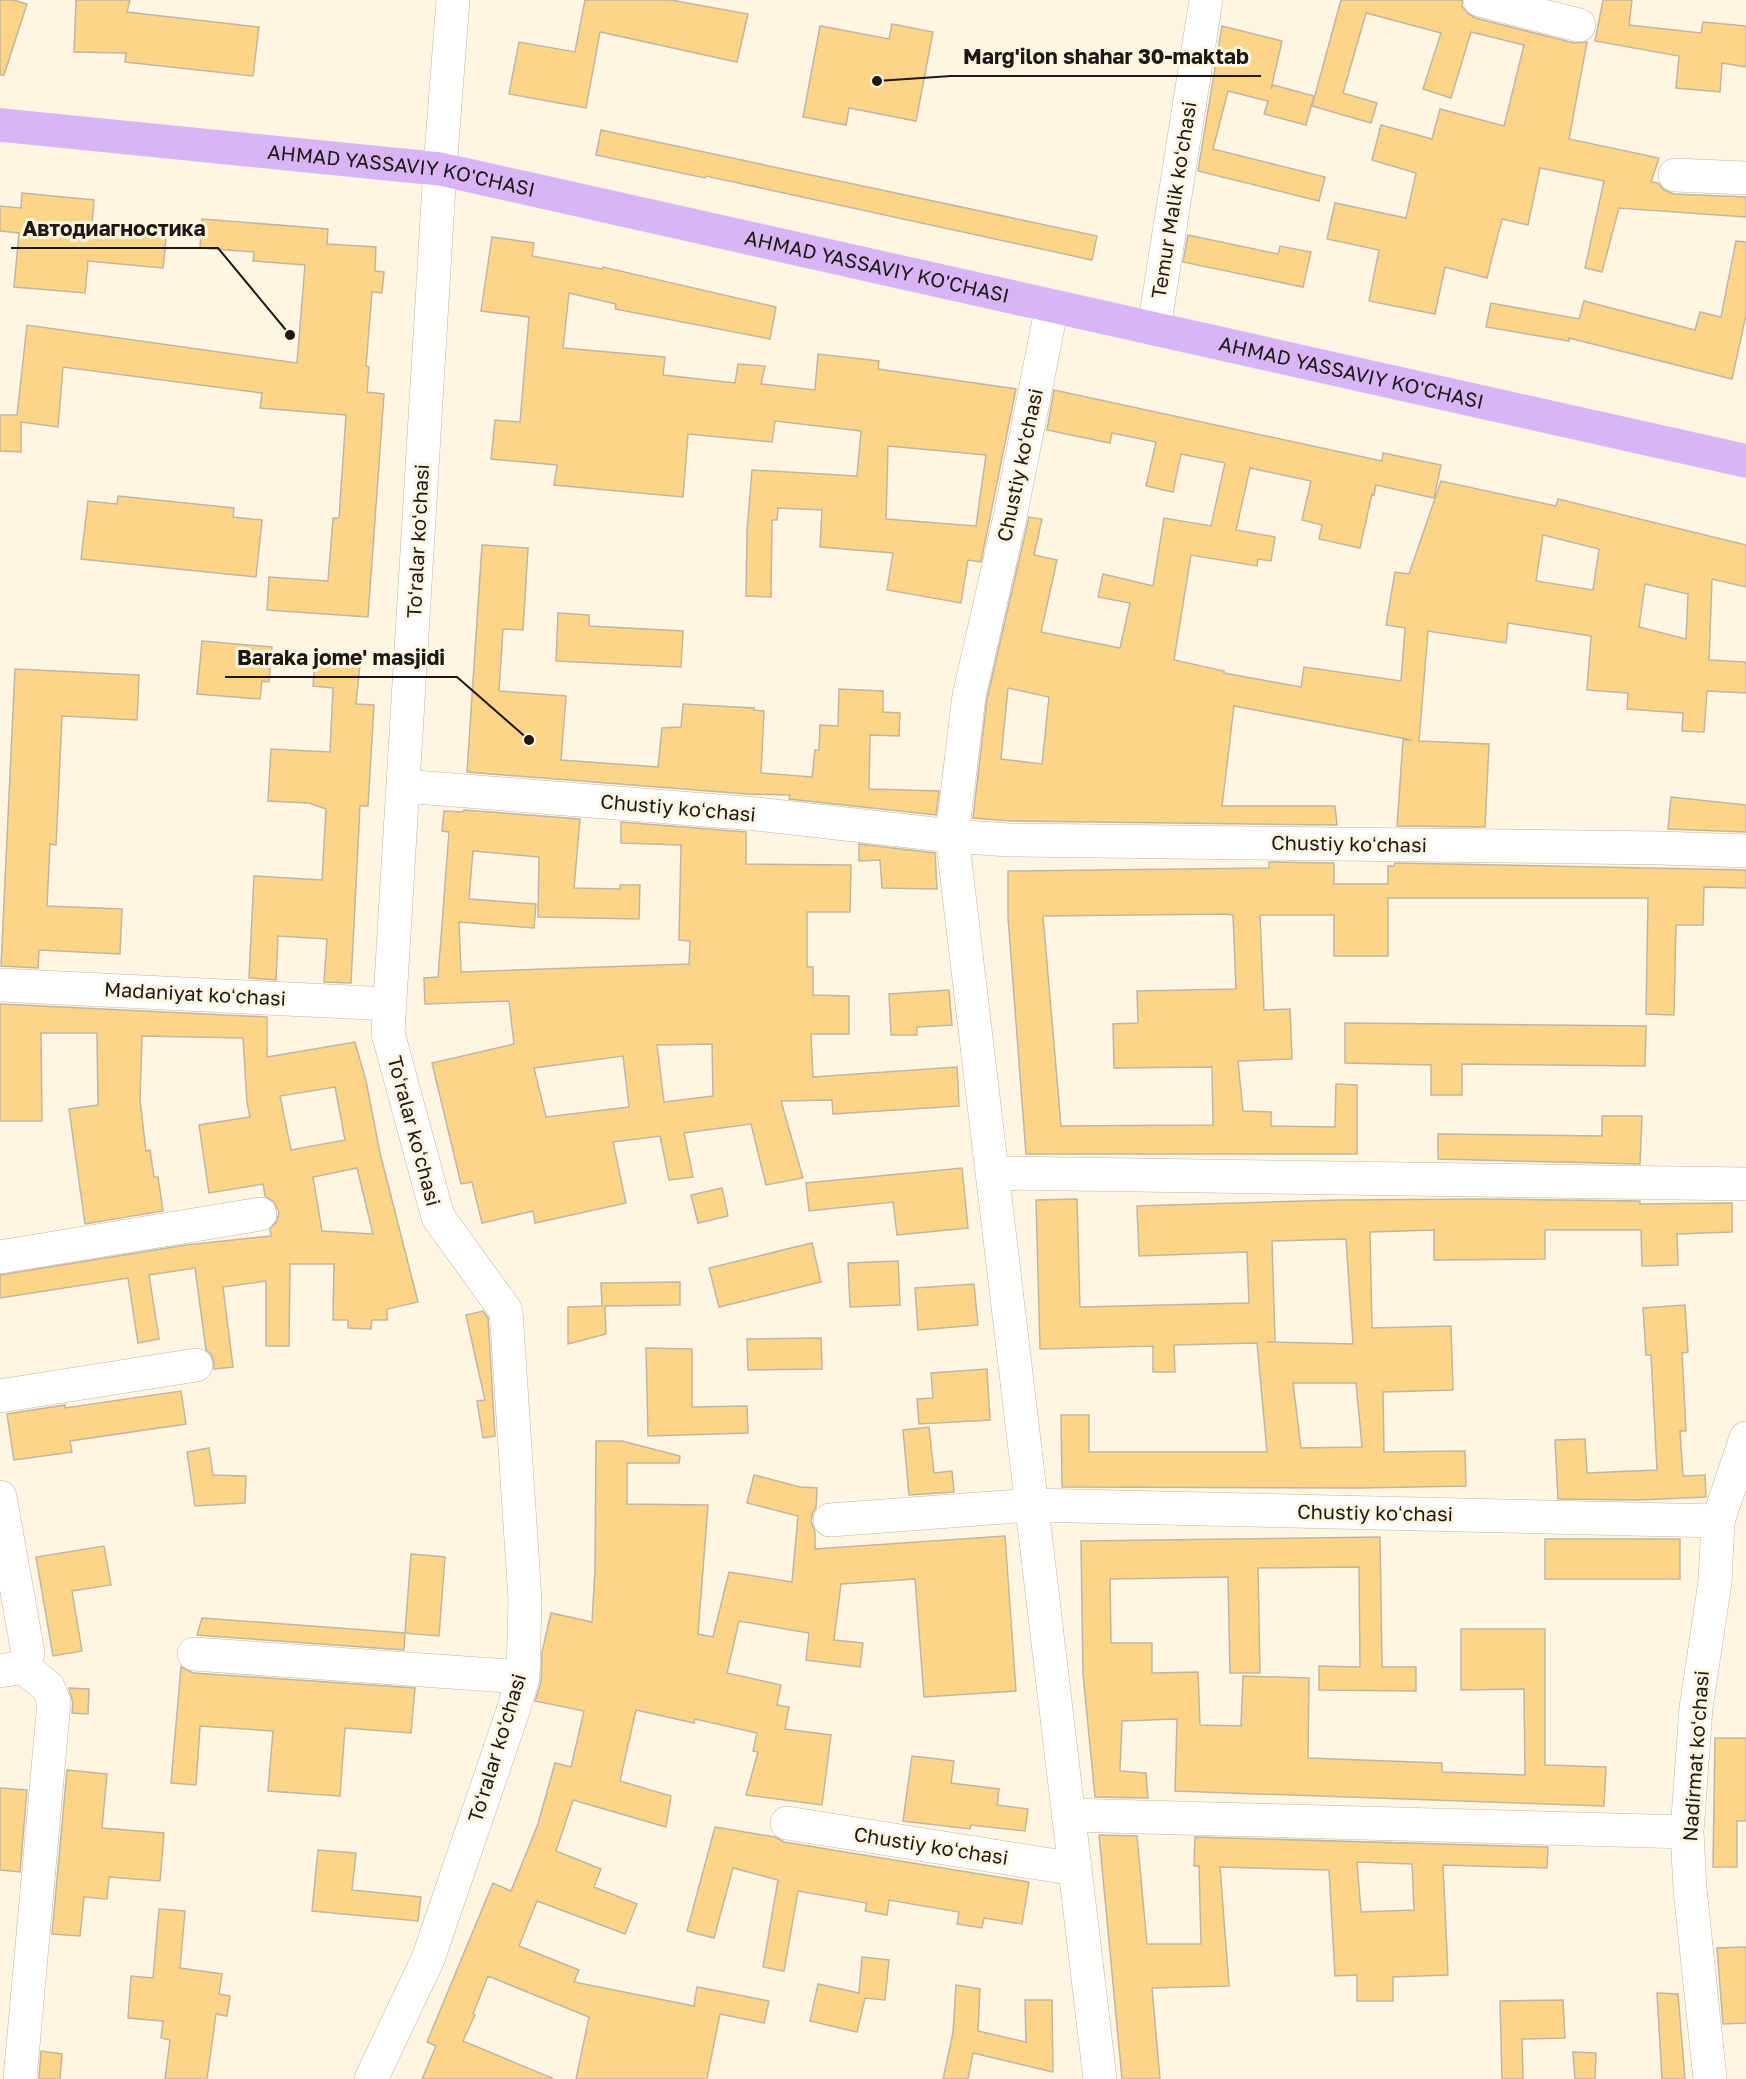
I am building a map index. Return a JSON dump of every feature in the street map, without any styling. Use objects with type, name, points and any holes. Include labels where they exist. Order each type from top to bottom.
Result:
[{"type":"main road","name":"AHMAD YASSAVIY KO'CHASI","points":[[0,125],[440,169],[1746,460]]},
{"type":"street","name":"Toʻralar koʻchasi","points":[[371,2079],[428,1959],[523,1677],[525,1600],[506,1311],[438,1217],[388,1033],[440,169],[453,0]]},
{"type":"street","name":"Temur Malik koʻchasi","points":[[1154,328],[1206,0]]},
{"type":"street","points":[[1480,0],[1579,25]]},
{"type":"street","points":[[1675,175],[1746,178]]},
{"type":"street","name":"Chustiy koʻchasi","points":[[1052,306],[1010,517],[969,696],[952,836],[1100,2079]]},
{"type":"street","name":"Chustiy koʻchasi","points":[[403,786],[756,814],[952,836],[1009,840],[1746,851]]},
{"type":"street","name":"Madaniyat koʻchasi","points":[[0,985],[390,1004]]},
{"type":"street","points":[[992,1173],[1746,1184]]},
{"type":"street","points":[[0,1257],[260,1214]]},
{"type":"street","points":[[0,1396],[196,1365]]},
{"type":"street","name":"Nadirmat koʻchasi","points":[[1710,2079],[1690,1889],[1687,1832],[1696,1708],[1715,1582],[1718,1521],[1746,1438]]},
{"type":"street","points":[[0,1497],[28,1653],[12,1669],[48,1687],[54,1702],[20,2079]]},
{"type":"street","name":"Chustiy koʻchasi","points":[[830,1520],[1031,1505],[1718,1521]]},
{"type":"street","points":[[194,1654],[523,1677]]},
{"type":"street","points":[[1068,1815],[1687,1832]]},
{"type":"street","name":"Chustiy koʻchasi","points":[[787,1823],[1075,1869]]},
{"type":"building","points":[[0,0],[13,0],[27,4],[4,75],[0,75]]},
{"type":"building","points":[[76,0],[130,0],[127,12],[259,27],[253,76],[125,62],[126,53],[74,52]]},
{"type":"building","points":[[585,0],[671,0],[748,14],[737,62],[600,32],[586,108],[509,94],[519,42],[575,52]]},
{"type":"building","points":[[1341,0],[1462,0],[1462,6],[1467,13],[1475,18],[1574,43],[1587,42],[1569,139],[1659,158],[1651,182],[1658,183],[1664,190],[1674,194],[1746,197],[1746,217],[1619,208],[1602,272],[1585,268],[1604,181],[1540,168],[1528,225],[1502,219],[1487,278],[1445,267],[1435,314],[1369,301],[1379,250],[1327,239],[1335,203],[1406,218],[1416,173],[1372,160],[1381,125],[1432,139],[1440,109],[1504,126],[1524,45],[1471,32],[1451,98],[1423,89],[1441,33],[1366,13],[1343,93],[1377,103],[1371,123],[1312,106]]},
{"type":"building","points":[[1603,0],[1632,0],[1629,25],[1701,33],[1703,22],[1746,26],[1746,67],[1722,63],[1720,92],[1676,88],[1679,56],[1595,41]]},
{"type":"building","points":[[892,24],[933,32],[916,121],[849,108],[846,125],[803,117],[820,26],[889,39]]},
{"type":"building","points":[[1222,26],[1282,41],[1271,89],[1273,85],[1314,96],[1306,125],[1264,114],[1268,101],[1228,91],[1213,149],[1325,177],[1319,201],[1198,171]]},
{"type":"building","points":[[601,130],[1097,236],[1092,260],[706,176],[705,178],[596,155]]},
{"type":"building","points":[[22,193],[94,200],[92,223],[167,230],[163,268],[88,261],[85,293],[14,287],[19,233],[0,231],[0,206],[21,208]]},
{"type":"building","points":[[202,219],[328,229],[327,244],[376,247],[375,271],[384,272],[382,293],[372,292],[366,366],[369,367],[367,392],[384,394],[368,617],[267,610],[269,577],[328,581],[333,518],[339,518],[346,415],[260,408],[262,393],[63,367],[58,427],[21,422],[21,452],[0,451],[0,415],[17,415],[27,325],[297,363],[305,265],[253,261],[254,252],[200,248]]},
{"type":"building","points":[[1188,235],[1278,254],[1280,246],[1311,252],[1303,287],[1183,262]]},
{"type":"building","points":[[492,237],[534,243],[532,256],[602,269],[603,267],[776,307],[770,339],[615,309],[616,304],[569,293],[563,348],[665,357],[663,375],[735,383],[738,364],[765,366],[761,384],[815,390],[818,354],[879,361],[878,369],[1016,389],[981,562],[968,560],[961,603],[887,590],[893,553],[820,547],[822,510],[778,508],[777,520],[772,520],[771,597],[746,596],[747,532],[752,470],[857,476],[861,431],[775,421],[772,442],[688,434],[683,497],[554,485],[557,465],[491,459],[495,420],[520,422],[529,317],[481,311]],"holes":[[[888,446],[986,455],[976,526],[886,519]]]},
{"type":"building","points":[[1736,241],[1746,242],[1746,315],[1732,379],[1569,338],[1569,341],[1486,327],[1491,303],[1579,319],[1584,301],[1695,330],[1700,312],[1721,317]]},
{"type":"building","points":[[1054,390],[1382,461],[1383,453],[1441,465],[1434,498],[1376,485],[1360,548],[1319,539],[1322,525],[1302,520],[1311,481],[1250,468],[1236,530],[1275,537],[1271,561],[1258,559],[1257,566],[1191,555],[1174,660],[1224,671],[1224,673],[1301,687],[1304,667],[1401,681],[1405,628],[1386,625],[1395,572],[1409,574],[1441,481],[1556,506],[1558,499],[1746,545],[1746,587],[1712,579],[1709,660],[1746,662],[1746,693],[1707,691],[1704,732],[1682,731],[1683,713],[1627,709],[1628,693],[1587,690],[1591,636],[1508,623],[1506,643],[1428,631],[1419,741],[1489,744],[1485,827],[1397,826],[1403,740],[1412,740],[1234,706],[1222,806],[1335,806],[1337,825],[1010,821],[973,818],[987,699],[1029,517],[1042,519],[1034,555],[1057,560],[1041,632],[1120,648],[1130,603],[1098,597],[1103,574],[1153,586],[1164,518],[1211,526],[1225,463],[1181,454],[1173,492],[1146,486],[1156,442],[1112,433],[1110,443],[1047,430]],"holes":[[[1543,535],[1599,549],[1593,590],[1536,581]],[[1645,584],[1688,594],[1686,639],[1639,627]],[[1008,688],[1049,697],[1042,764],[1001,759]]]},
{"type":"building","points":[[118,496],[234,508],[233,517],[262,520],[256,577],[81,559],[88,501],[117,504]]},
{"type":"building","points":[[482,545],[528,548],[523,630],[503,629],[499,691],[566,696],[561,760],[658,767],[662,728],[681,727],[683,704],[754,708],[754,710],[764,711],[761,773],[812,777],[815,750],[819,750],[820,725],[838,726],[839,689],[883,691],[883,712],[900,713],[899,736],[870,735],[869,789],[939,791],[936,815],[789,799],[790,795],[747,794],[467,772]]},
{"type":"building","points":[[558,613],[589,615],[589,626],[683,631],[681,667],[556,661]]},
{"type":"building","points":[[202,641],[272,647],[269,682],[262,681],[260,699],[197,694]]},
{"type":"building","points":[[315,660],[360,664],[356,704],[374,705],[368,806],[360,806],[351,983],[324,982],[327,939],[278,936],[276,980],[249,978],[254,876],[322,880],[326,809],[309,803],[268,801],[271,749],[330,752],[333,688],[313,686]]},
{"type":"building","points":[[15,669],[139,675],[137,720],[62,716],[56,845],[50,844],[47,906],[122,909],[120,954],[39,950],[38,968],[1,966]]},
{"type":"building","points":[[1671,797],[1746,805],[1746,832],[1668,829]]},
{"type":"building","points":[[464,810],[580,819],[574,888],[620,889],[620,885],[640,885],[639,919],[538,917],[539,857],[473,851],[469,899],[536,904],[534,928],[459,922],[461,972],[689,964],[690,941],[679,940],[681,845],[621,843],[621,822],[746,832],[746,864],[851,865],[850,912],[807,912],[807,967],[813,967],[813,995],[849,996],[849,1034],[811,1034],[813,1077],[957,1067],[959,1106],[833,1114],[832,1100],[781,1101],[803,1178],[766,1185],[751,1124],[684,1133],[693,1177],[669,1180],[660,1136],[613,1142],[626,1203],[535,1223],[533,1211],[482,1223],[472,1182],[461,1184],[432,1063],[514,1044],[509,1001],[425,1004],[424,978],[438,977],[449,832],[442,831],[444,811],[463,812]],"holes":[[[712,1044],[713,1096],[664,1102],[657,1045]],[[623,1056],[629,1107],[546,1117],[534,1068]]]},
{"type":"building","points":[[859,844],[935,853],[937,889],[882,888],[880,860],[859,861]]},
{"type":"building","points":[[1269,862],[1334,863],[1334,884],[1388,884],[1388,866],[1394,866],[1395,863],[1746,870],[1746,888],[1704,887],[1703,925],[1676,925],[1674,1015],[1646,1014],[1648,898],[1388,898],[1388,956],[1334,956],[1334,915],[1260,915],[1264,1010],[1290,1009],[1292,1059],[1238,1061],[1243,1111],[1271,1112],[1271,1126],[1335,1127],[1336,1084],[1357,1085],[1357,1154],[1026,1154],[1008,917],[1008,871],[1269,868]],"holes":[[[1233,915],[1236,989],[1137,991],[1138,1023],[1113,1024],[1114,1068],[1212,1067],[1213,1125],[1061,1126],[1043,916]]]},
{"type":"building","points":[[949,990],[952,1025],[917,1027],[917,1035],[891,1035],[889,994]]},
{"type":"building","points":[[0,1004],[267,1017],[267,1057],[355,1042],[366,1081],[380,1153],[418,1302],[387,1309],[387,1320],[372,1320],[371,1329],[348,1328],[348,1320],[333,1320],[334,1264],[290,1264],[289,1346],[266,1346],[266,1281],[223,1287],[233,1367],[214,1369],[211,1354],[206,1350],[195,1268],[149,1275],[159,1339],[138,1343],[128,1278],[0,1298],[0,1275],[186,1245],[271,1236],[270,1229],[277,1221],[279,1212],[274,1202],[265,1196],[263,1184],[209,1193],[199,1125],[250,1117],[243,1038],[142,1036],[140,1100],[146,1151],[150,1150],[154,1177],[158,1177],[163,1211],[85,1224],[69,1109],[98,1105],[97,1033],[41,1033],[42,1121],[0,1121]],"holes":[[[335,1087],[345,1140],[291,1150],[280,1096]],[[357,1168],[373,1234],[322,1231],[313,1177]]]},
{"type":"building","points":[[1345,1023],[1646,1026],[1645,1066],[1462,1064],[1462,1095],[1431,1095],[1431,1065],[1345,1063]]},
{"type":"building","points":[[1602,1116],[1642,1116],[1640,1164],[1438,1159],[1438,1134],[1602,1136]]},
{"type":"building","points":[[962,1168],[968,1228],[897,1235],[893,1202],[809,1211],[806,1183]]},
{"type":"building","points":[[722,1188],[728,1216],[698,1223],[691,1195]]},
{"type":"building","points":[[1077,1199],[1080,1307],[1249,1303],[1247,1252],[1139,1256],[1137,1206],[1338,1200],[1481,1199],[1640,1201],[1640,1204],[1732,1203],[1732,1232],[1677,1234],[1678,1265],[1642,1266],[1641,1230],[1545,1230],[1545,1259],[1434,1260],[1434,1230],[1370,1232],[1372,1328],[1451,1326],[1453,1390],[1383,1392],[1384,1452],[1465,1451],[1466,1486],[1062,1487],[1061,1415],[1089,1415],[1089,1452],[1267,1452],[1257,1343],[1174,1345],[1175,1372],[1153,1372],[1153,1346],[1040,1349],[1036,1200]],"holes":[[[1346,1239],[1353,1344],[1267,1342],[1275,1342],[1272,1241]],[[1293,1383],[1356,1383],[1362,1447],[1301,1448]]]},
{"type":"building","points":[[812,1243],[821,1282],[719,1307],[709,1268]]},
{"type":"building","points":[[898,1261],[900,1305],[850,1307],[848,1263]]},
{"type":"building","points":[[680,1282],[680,1305],[605,1306],[606,1334],[568,1344],[568,1307],[602,1306],[601,1283]]},
{"type":"building","points":[[974,1284],[978,1325],[918,1330],[915,1288]]},
{"type":"building","points":[[1685,1305],[1688,1352],[1682,1353],[1686,1431],[1680,1431],[1683,1476],[1705,1475],[1706,1497],[1639,1500],[1558,1499],[1555,1440],[1585,1439],[1587,1473],[1657,1470],[1651,1355],[1646,1355],[1643,1308]]},
{"type":"building","points":[[483,1311],[488,1318],[495,1436],[483,1438],[477,1401],[485,1400],[466,1315]]},
{"type":"building","points":[[821,1338],[822,1369],[748,1370],[747,1339]]},
{"type":"building","points":[[646,1348],[692,1349],[692,1407],[747,1406],[748,1433],[648,1436]]},
{"type":"building","points":[[987,1369],[990,1420],[919,1424],[917,1399],[933,1398],[931,1373]]},
{"type":"building","points":[[181,1391],[186,1424],[70,1441],[72,1452],[14,1460],[7,1414]]},
{"type":"building","points":[[929,1427],[934,1473],[952,1471],[954,1492],[909,1495],[903,1430]]},
{"type":"building","points":[[596,1441],[622,1441],[680,1456],[679,1463],[627,1463],[627,1504],[708,1505],[698,1634],[713,1637],[729,1572],[792,1582],[798,1516],[747,1503],[754,1475],[800,1487],[817,1488],[816,1508],[811,1521],[815,1532],[815,1549],[1005,1536],[1016,1691],[924,1697],[915,1579],[841,1584],[834,1640],[863,1643],[860,1667],[806,1660],[809,1633],[739,1621],[727,1673],[781,1685],[777,1705],[789,1707],[785,1729],[831,1735],[822,1805],[746,1795],[758,1752],[753,1751],[757,1733],[695,1719],[694,1723],[636,1710],[620,1781],[671,1796],[666,1827],[573,1800],[556,1851],[601,1869],[594,1887],[637,1904],[625,1934],[537,1901],[519,1946],[579,1970],[574,1982],[694,2006],[697,1987],[769,2001],[764,2023],[720,2014],[707,2079],[576,2079],[589,2017],[488,1976],[473,2014],[475,2015],[463,2041],[554,2079],[422,2079],[436,2046],[427,2042],[493,1883],[511,1891],[538,1824],[555,1763],[571,1767],[584,1711],[535,1701],[541,1682],[542,1652],[551,1613],[592,1622],[595,1570]]},
{"type":"building","points":[[209,1448],[213,1475],[246,1476],[245,1503],[195,1506],[187,1452]]},
{"type":"building","points":[[1380,1537],[1382,1667],[1416,1667],[1416,1691],[1319,1690],[1319,1666],[1360,1667],[1359,1567],[1258,1568],[1260,1673],[1230,1673],[1228,1577],[1110,1579],[1111,1643],[1152,1643],[1152,1673],[1198,1672],[1200,1725],[1241,1726],[1243,1676],[1309,1678],[1308,1758],[1442,1763],[1442,1772],[1525,1775],[1524,1689],[1461,1690],[1461,1629],[1545,1629],[1545,1765],[1606,1767],[1604,1806],[1175,1791],[1177,1719],[1122,1721],[1120,1771],[1146,1773],[1148,1798],[1095,1797],[1083,1674],[1081,1541]]},
{"type":"building","points":[[1545,1539],[1680,1539],[1680,1579],[1545,1579]]},
{"type":"building","points":[[104,1546],[111,1585],[72,1591],[82,1651],[53,1656],[36,1557]]},
{"type":"building","points":[[411,1554],[445,1557],[439,1636],[405,1633]]},
{"type":"building","points":[[202,1618],[405,1633],[404,1650],[197,1635]]},
{"type":"building","points":[[181,1667],[193,1673],[415,1688],[411,1733],[345,1728],[340,1796],[268,1791],[273,1731],[200,1726],[196,1785],[171,1783]]},
{"type":"building","points":[[69,1688],[89,1689],[88,1714],[72,1713],[73,1703]]},
{"type":"building","points":[[1715,1738],[1746,1738],[1746,1821],[1737,1821],[1737,1867],[1713,1867]]},
{"type":"building","points":[[912,1756],[954,1761],[951,1783],[999,1789],[997,1805],[1028,1809],[1025,1831],[971,1825],[970,1829],[903,1821]]},
{"type":"building","points":[[67,1770],[107,1774],[102,1828],[164,1833],[160,1881],[109,1877],[107,1899],[84,1897],[80,1936],[52,1934]]},
{"type":"building","points":[[0,1788],[27,1790],[20,1872],[0,1870]]},
{"type":"building","points":[[715,1827],[775,1837],[784,1842],[1029,1882],[1022,1924],[984,1918],[982,1928],[957,1924],[959,1912],[889,1900],[887,1915],[865,1911],[867,1903],[798,1891],[784,1971],[763,1967],[778,1880],[733,1868],[714,1938],[687,1931]]},
{"type":"building","points":[[1099,1835],[1137,1836],[1147,1944],[1201,1944],[1199,1866],[1194,1866],[1195,1837],[1548,1847],[1547,1868],[1443,1865],[1448,1975],[1393,1977],[1393,2001],[1357,2001],[1357,1975],[1335,1976],[1329,1870],[1220,1867],[1229,1986],[1152,1988],[1160,2079],[1122,2079]],"holes":[[[1357,1862],[1412,1864],[1414,1910],[1361,1912]]]},
{"type":"building","points":[[318,1850],[356,1853],[352,1890],[421,1897],[418,1921],[312,1911]]},
{"type":"building","points":[[159,1909],[185,1911],[180,1968],[222,1974],[219,1994],[230,1996],[227,2016],[216,2014],[207,2079],[165,2079],[170,2040],[161,2038],[163,2021],[128,2018],[131,1976],[153,1978]]},
{"type":"building","points":[[1746,1947],[1746,2023],[1723,2024],[1717,1948]]},
{"type":"building","points":[[862,1957],[889,1960],[885,2000],[865,1998],[857,2032],[810,2021],[818,1984],[859,1993]]},
{"type":"building","points":[[956,1985],[980,1989],[978,2031],[1026,2042],[1025,2000],[1052,2000],[1053,2072],[973,2053],[968,2079],[943,2079],[953,2033]]},
{"type":"building","points":[[1657,1993],[1678,1994],[1685,2079],[1662,2079]]},
{"type":"building","points":[[1563,2000],[1565,2038],[1522,2039],[1523,2079],[1502,2079],[1500,2001]]},
{"type":"building","points":[[41,2051],[62,2054],[60,2079],[39,2079]]},
{"type":"building","points":[[1573,2052],[1596,2053],[1595,2079],[1575,2079]]},
{"type":"place","name":"Marg'ilon shahar 30-maktab","points":[[877,81]]},
{"type":"place","name":"Автодиагностика","points":[[290,335]]},
{"type":"place","name":"Baraka jome' masjidi","points":[[529,740]]}]
